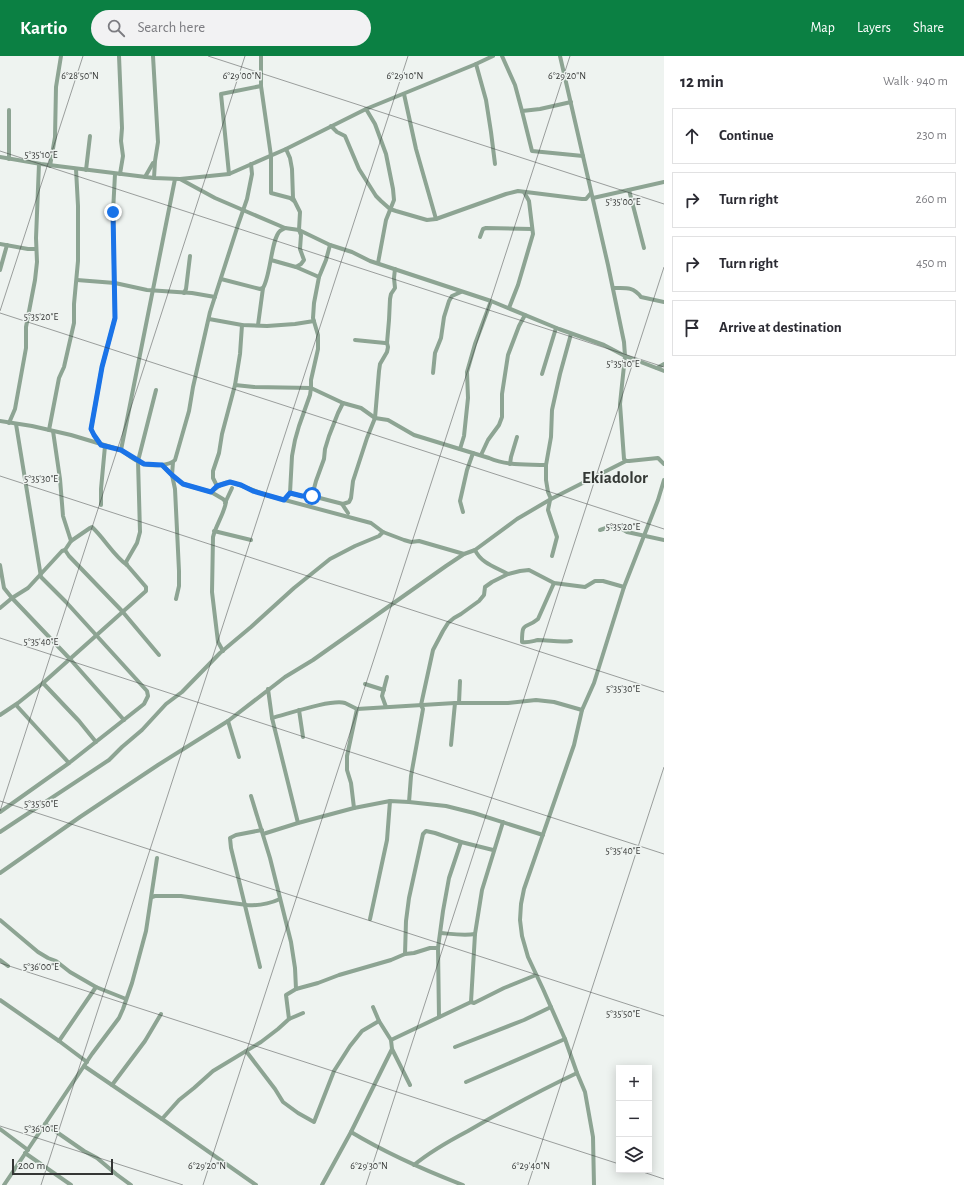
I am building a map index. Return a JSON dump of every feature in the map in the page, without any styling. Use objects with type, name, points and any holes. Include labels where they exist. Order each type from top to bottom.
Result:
[{"type":"street","points":[[50,166],[55,137],[56,87],[61,56]]},
{"type":"street","points":[[119,56],[122,128],[121,141],[123,156],[120,174]]},
{"type":"street","points":[[153,56],[158,142],[154,178]]},
{"type":"street","points":[[261,56],[262,86],[271,156],[271,193],[294,201]]},
{"type":"street","points":[[0,157],[50,166],[154,178],[180,179],[229,174],[286,149],[366,109],[493,56]]},
{"type":"street","points":[[502,56],[515,85],[532,151],[583,156]]},
{"type":"street","points":[[560,56],[624,342],[625,356],[620,404],[624,459],[626,461]]},
{"type":"street","points":[[476,64],[486,100],[495,164]]},
{"type":"street","points":[[229,174],[221,94],[262,86]]},
{"type":"street","points":[[404,94],[416,149],[436,219]]},
{"type":"street","points":[[522,111],[540,109],[571,102]]},
{"type":"street","points":[[366,109],[375,124],[386,154],[394,200],[384,229],[378,263]]},
{"type":"street","points":[[9,110],[9,159]]},
{"type":"street","points":[[331,126],[345,136],[359,168],[376,196],[390,209],[427,220],[436,219],[518,191],[586,199],[592,195],[629,190],[664,182]]},
{"type":"street","points":[[86,170],[90,136]]},
{"type":"street","points":[[286,149],[291,163],[292,191],[294,201],[300,212],[300,248],[304,260],[296,267]]},
{"type":"street","points":[[145,177],[155,161]]},
{"type":"street","points":[[9,423],[15,409],[26,348],[26,327],[35,280],[39,164]]},
{"type":"street","points":[[176,599],[179,586],[179,571],[175,489],[172,475],[173,462],[176,457],[189,411],[208,319],[247,199],[252,174],[251,164]]},
{"type":"street","points":[[70,541],[63,516],[60,479],[51,430],[59,378],[64,367],[74,323],[74,304],[77,280],[78,206],[76,169]]},
{"type":"street","points":[[85,439],[90,433],[91,429],[102,367],[115,318],[113,212],[115,174]]},
{"type":"street","points":[[121,450],[175,179]]},
{"type":"street","points":[[180,179],[215,198],[285,228],[299,230],[330,245],[352,252],[370,261],[525,314],[571,334],[604,345],[625,356],[664,371]]},
{"type":"street","points":[[629,190],[644,248]]},
{"type":"street","points":[[509,308],[518,285],[533,234],[529,201],[524,192]]},
{"type":"street","points":[[258,325],[263,288],[271,260],[274,240],[279,231],[285,228]]},
{"type":"street","points":[[480,237],[483,229],[486,228],[532,229]]},
{"type":"street","points":[[0,244],[36,249]]},
{"type":"street","points":[[0,270],[7,245]]},
{"type":"street","points":[[284,500],[290,493],[292,456],[295,440],[311,388],[311,380],[318,349],[318,335],[313,318],[314,303],[319,277],[330,245]]},
{"type":"street","points":[[184,293],[186,290],[190,256]]},
{"type":"street","points":[[271,260],[296,267],[319,277]]},
{"type":"street","points":[[290,493],[302,496],[312,496],[343,504],[349,502],[352,498],[353,481],[375,418],[380,364],[387,352],[388,347],[390,299],[395,288],[395,269]]},
{"type":"street","points":[[221,279],[260,289],[263,288]]},
{"type":"street","points":[[77,280],[115,283],[153,291],[215,297]]},
{"type":"street","points":[[612,288],[631,288],[641,297],[664,302]]},
{"type":"street","points":[[433,373],[435,353],[441,338],[442,323],[449,301],[452,296],[462,292]]},
{"type":"street","points":[[460,449],[464,436],[468,398],[467,372],[490,301]]},
{"type":"street","points":[[481,455],[488,440],[499,425],[502,417],[502,394],[508,355],[525,314]]},
{"type":"street","points":[[208,319],[242,325],[267,326],[314,321]]},
{"type":"street","points":[[217,486],[213,478],[213,471],[219,453],[222,434],[235,385],[240,354],[242,325]]},
{"type":"street","points":[[542,374],[556,328]]},
{"type":"street","points":[[552,556],[557,537],[548,510],[550,499],[546,480],[546,465],[551,437],[552,410],[571,334]]},
{"type":"street","points":[[355,340],[387,343]]},
{"type":"street","points":[[657,368],[664,364]]},
{"type":"street","points":[[235,385],[254,387],[311,388],[343,403],[361,408],[375,418],[388,420],[414,435],[481,455],[498,462],[510,464],[546,465]]},
{"type":"street","points":[[127,564],[126,562],[137,543],[140,532],[138,461],[156,390]]},
{"type":"street","points":[[312,496],[324,459],[329,436],[343,403]]},
{"type":"street","points":[[0,421],[51,430],[85,439],[121,450],[144,464],[162,465],[173,462]]},
{"type":"street","points":[[0,812],[96,742],[144,704],[148,696],[147,691],[40,575],[16,424]]},
{"type":"street","points":[[91,429],[103,445],[101,505]]},
{"type":"street","points":[[510,464],[517,437]]},
{"type":"street","points":[[463,512],[460,501],[467,470],[473,453]]},
{"type":"street","points":[[658,458],[664,464]]},
{"type":"street","points":[[0,873],[158,765],[228,721],[288,675],[313,660],[464,554],[475,550],[506,526],[550,499],[626,461],[630,462],[664,458]]},
{"type":"street","points":[[162,465],[183,484],[211,492],[223,499],[226,503]]},
{"type":"street","points":[[594,1185],[593,1138],[585,1092],[577,1074],[565,1038],[528,957],[522,936],[520,920],[521,904],[524,889],[574,744],[582,710],[594,683],[624,587],[644,535],[660,501],[664,480]]},
{"type":"street","points":[[211,492],[217,486],[230,482],[241,485],[253,491],[284,500],[361,519],[371,523],[383,532],[404,540],[411,542],[419,541],[464,554]]},
{"type":"street","points":[[224,651],[218,642],[212,592],[213,537],[214,531],[225,509],[232,488]]},
{"type":"street","points":[[343,504],[348,513]]},
{"type":"street","points":[[0,608],[28,588],[64,550],[70,541],[92,527],[121,561],[127,564],[150,593]]},
{"type":"street","points":[[600,530],[615,527],[627,532],[664,540]]},
{"type":"street","points":[[214,531],[250,540]]},
{"type":"street","points":[[0,832],[108,760],[142,730],[159,711],[182,692],[224,651],[294,588],[330,559],[379,536],[383,532]]},
{"type":"street","points":[[64,550],[122,611],[159,655]]},
{"type":"street","points":[[475,550],[478,557],[508,574]]},
{"type":"street","points":[[0,565],[4,588],[124,720]]},
{"type":"street","points":[[409,802],[411,776],[423,709],[421,705],[433,650],[448,624],[479,601],[484,595],[486,587],[492,582],[508,574],[520,571],[529,570],[554,583],[585,587],[595,581],[603,581],[624,587]]},
{"type":"street","points":[[554,583],[538,619],[526,625],[522,630],[522,642],[526,643],[537,640],[563,642],[571,641]]},
{"type":"street","points":[[0,715],[16,705],[43,683],[111,623],[122,611],[143,594],[146,591],[146,587]]},
{"type":"street","points":[[386,707],[382,696],[387,677]]},
{"type":"street","points":[[451,745],[460,681]]},
{"type":"street","points":[[43,683],[79,720],[96,742]]},
{"type":"street","points":[[365,684],[384,690]]},
{"type":"street","points":[[268,690],[272,718],[298,823]]},
{"type":"street","points":[[272,718],[299,710],[328,704],[344,703],[357,709],[457,703],[508,703],[536,700],[554,702],[582,710]]},
{"type":"street","points":[[16,705],[68,763]]},
{"type":"street","points":[[354,808],[351,783],[347,770],[347,756],[357,709]]},
{"type":"street","points":[[299,710],[303,737]]},
{"type":"street","points":[[228,721],[240,757]]},
{"type":"street","points":[[251,796],[291,942],[295,968],[296,989]]},
{"type":"street","points":[[260,967],[230,838],[236,835],[262,832],[354,808],[390,801],[446,806],[474,812],[543,835]]},
{"type":"street","points":[[370,919],[387,840],[390,801]]},
{"type":"street","points":[[471,1002],[475,934],[482,890],[493,850],[503,822]]},
{"type":"street","points":[[405,954],[409,898],[424,834],[426,831],[493,850]]},
{"type":"street","points":[[439,1017],[438,948],[449,878],[461,842]]},
{"type":"street","points":[[4,1185],[118,1018],[132,983],[146,931],[157,858]]},
{"type":"street","points":[[152,897],[181,896],[257,906],[268,904],[280,899]]},
{"type":"street","points":[[0,920],[38,952],[56,961],[70,972],[96,986],[126,999]]},
{"type":"street","points":[[441,933],[468,935],[475,934]]},
{"type":"street","points":[[289,1019],[286,995],[296,989],[391,960],[405,954],[430,948],[438,948]]},
{"type":"street","points":[[0,960],[8,966]]},
{"type":"street","points":[[391,1040],[471,1002],[474,1003],[504,988],[536,975]]},
{"type":"street","points":[[59,1041],[96,986]]},
{"type":"street","points":[[0,1000],[87,1062]]},
{"type":"street","points":[[455,1047],[524,1020],[551,1007]]},
{"type":"street","points":[[373,1008],[379,1022],[391,1040],[392,1049],[410,1085]]},
{"type":"street","points":[[162,1119],[179,1100],[213,1070],[246,1052],[278,1030],[289,1019],[303,1013]]},
{"type":"street","points":[[112,1085],[145,1042],[161,1014]]},
{"type":"street","points":[[246,1052],[275,1089],[283,1102],[314,1122],[334,1071],[350,1046],[362,1031],[379,1022]]},
{"type":"street","points":[[466,1082],[565,1038]]},
{"type":"street","points":[[322,1185],[351,1132],[392,1049]]},
{"type":"street","points":[[84,1066],[256,1185]]},
{"type":"street","points":[[414,1165],[427,1154],[492,1116],[547,1087],[577,1074]]},
{"type":"street","points":[[45,1124],[84,1151],[97,1158],[131,1185]]},
{"type":"street","points":[[0,1129],[71,1185]]},
{"type":"street","points":[[351,1132],[377,1148],[463,1185]]},
{"type":"district","name":"Ekiadolor","points":[[615,477]]},
{"type":"route","points":[[113,212],[115,318],[102,367],[91,429],[101,445],[121,450],[144,464],[162,465],[183,484],[206,491],[211,492],[217,486],[230,482],[241,485],[253,491],[284,500],[290,493],[302,496],[312,496]]}]
